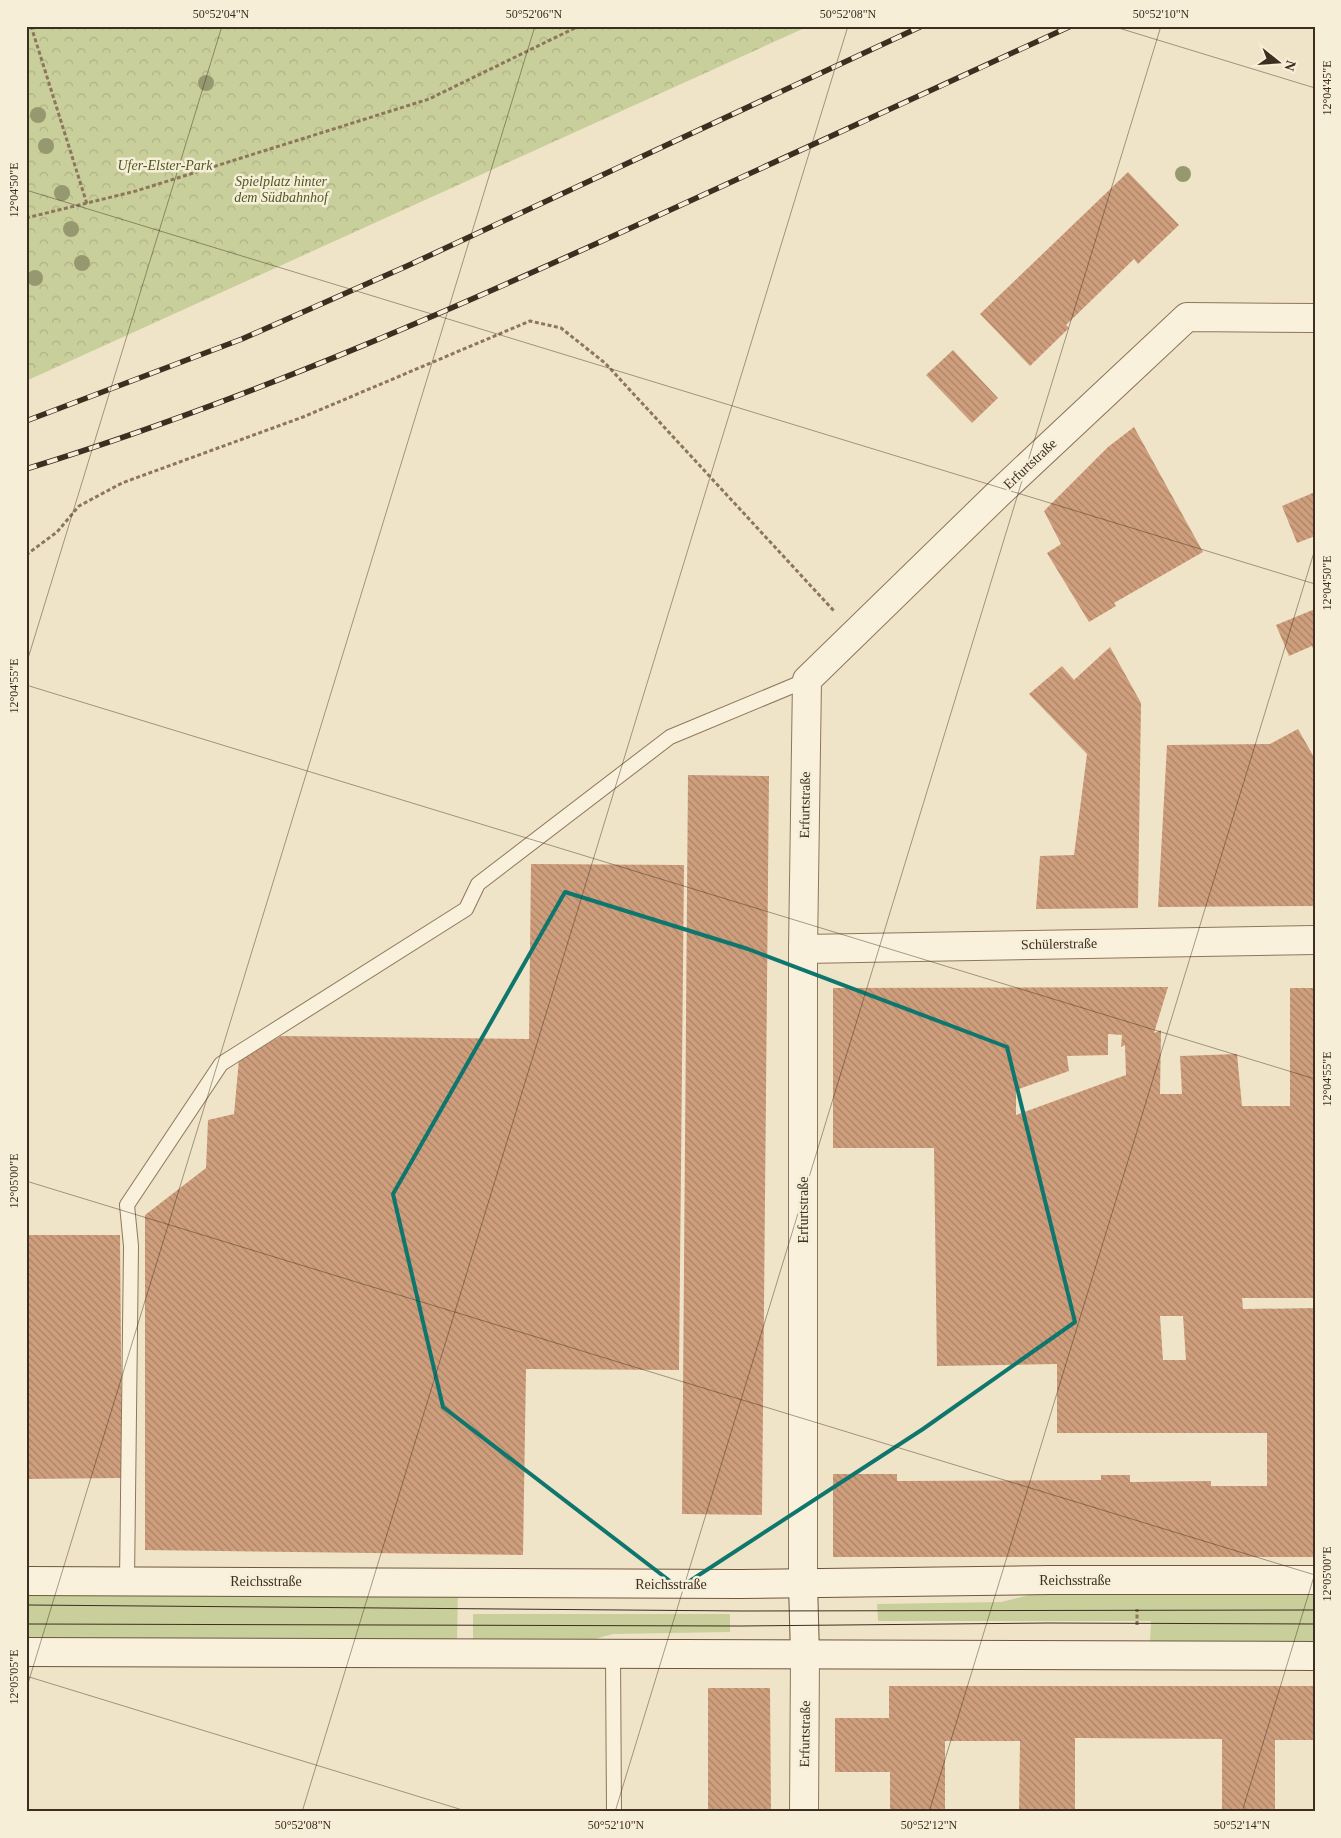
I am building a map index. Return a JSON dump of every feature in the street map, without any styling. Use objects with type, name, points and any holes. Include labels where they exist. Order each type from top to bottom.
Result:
[{"type":"main road","name":"Erfurtstraße","points":[[804,1812],[803,949],[807,680],[998,494],[1187,317],[1315,318]]},
{"type":"main road","name":"Schülerstraße","points":[[803,949],[1315,940]]},
{"type":"main road","name":"Reichsstraße","points":[[26,1581],[803,1583],[1315,1580]]},
{"type":"main road","points":[[26,1652],[1315,1656]]},
{"type":"lane","points":[[127,1581],[131,1246],[127,1206],[221,1064],[466,909],[478,884],[670,737],[807,680]]},
{"type":"lane","points":[[613,1655],[614,1812]]},
{"type":"path","points":[[31,26],[87,205]]},
{"type":"path","points":[[26,218],[87,205],[429,99],[578,26]]},
{"type":"path","points":[[26,555],[57,532],[80,506],[122,483],[303,417],[530,321],[561,328],[605,363],[855,634]]},
{"type":"path","points":[[1136,1656],[1138,1580]]},
{"type":"highlighted area","points":[[565,892],[748,949],[1007,1047],[1075,1322],[923,1429],[679,1588],[443,1407],[393,1194]]},
{"type":"green space","name":"Ufer-Elster-Park","points":[[26,26],[809,26],[26,381]]},
{"type":"green space","points":[[1050,1590],[1315,1590],[1315,1642],[1150,1641],[1151,1621],[878,1621],[877,1604],[1001,1602]]},
{"type":"green space","points":[[458,1591],[457,1645],[26,1646],[26,1594]]},
{"type":"green space","points":[[473,1614],[730,1614],[730,1632],[613,1634],[584,1642],[473,1646]]},
{"type":"building","points":[[1128,172],[1179,225],[1138,264],[1134,259],[1066,325],[1069,328],[1030,366],[980,314]]},
{"type":"building","points":[[953,350],[998,398],[972,423],[926,375]]},
{"type":"building","points":[[1134,427],[1203,552],[1114,603],[1116,606],[1089,622],[1047,553],[1061,544],[1044,511],[1108,447]]},
{"type":"building","points":[[1315,492],[1315,536],[1297,543],[1282,506]]},
{"type":"building","points":[[1315,609],[1315,653],[1312,646],[1289,656],[1276,625]]},
{"type":"building","points":[[1110,647],[1141,703],[1138,908],[1036,909],[1040,856],[1074,855],[1087,754],[1029,694],[1062,666],[1074,680]]},
{"type":"building","points":[[1298,729],[1315,759],[1315,906],[1158,907],[1167,745],[1270,744]]},
{"type":"building","points":[[688,775],[769,776],[762,1515],[682,1514]]},
{"type":"building","points":[[531,864],[684,865],[679,1370],[526,1369],[523,1555],[145,1550],[145,1215],[206,1168],[208,1120],[234,1114],[239,1059],[281,1036],[529,1039]]},
{"type":"building","points":[[1168,987],[1154,1033],[1161,1030],[1160,1094],[1182,1094],[1180,1056],[1237,1054],[1242,1106],[1290,1106],[1290,988],[1315,988],[1315,1298],[1242,1298],[1243,1309],[1315,1308],[1315,1557],[833,1557],[833,1474],[897,1474],[897,1481],[1101,1480],[1101,1475],[1130,1475],[1130,1482],[1211,1481],[1211,1486],[1267,1486],[1267,1433],[1057,1433],[1057,1364],[937,1366],[934,1148],[833,1148],[833,988]],"holes":[[[1108,1034],[1122,1035],[1121,1047],[1125,1045],[1126,1075],[1016,1115],[1016,1090],[1069,1071],[1067,1056],[1108,1055]],[[1160,1316],[1183,1316],[1186,1360],[1163,1360]]]},
{"type":"building","points":[[26,1235],[120,1235],[122,1478],[26,1479]]},
{"type":"building","points":[[889,1686],[1315,1686],[1315,1740],[1275,1740],[1275,1812],[1222,1812],[1222,1739],[1075,1738],[1075,1812],[1019,1812],[1020,1741],[945,1741],[945,1812],[890,1812],[890,1772],[835,1772],[835,1718],[889,1718]]},
{"type":"building","points":[[708,1688],[770,1688],[771,1812],[708,1812]]},
{"type":"tram line","points":[[26,1605],[741,1611],[1315,1610]]},
{"type":"tram line","points":[[26,1624],[741,1626],[1048,1623],[1315,1624]]},
{"type":"railway","points":[[26,421],[242,339],[407,266],[922,26]]},
{"type":"railway","points":[[26,469],[196,411],[364,345],[528,274],[1071,26]]},
{"type":"park label","name":"Spielplatz hinter dem Südbahnhof","points":[[281,190]]}]
